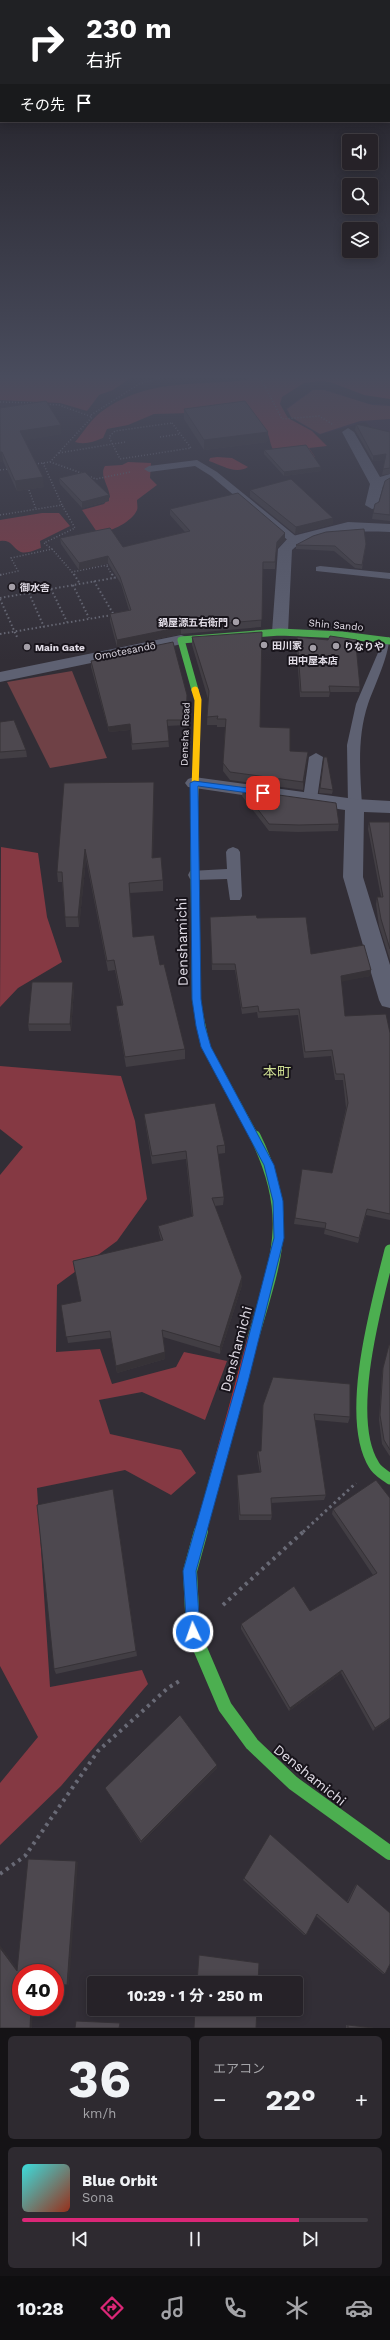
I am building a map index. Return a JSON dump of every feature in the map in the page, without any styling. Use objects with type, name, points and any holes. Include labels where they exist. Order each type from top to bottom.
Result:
[{"type":"street","points":[[370,472],[377,484],[372,505]]},
{"type":"street","points":[[377,484],[390,478]]},
{"type":"street","points":[[280,632],[285,549],[294,540],[348,526],[390,528]]},
{"type":"street","name":"Shin Sando","points":[[181,640],[280,632],[342,635],[390,641]]},
{"type":"street","name":"Omotesandō","points":[[0,677],[181,640]]},
{"type":"street","name":"Densha Road","points":[[181,640],[198,700],[194,783]]},
{"type":"street","points":[[194,783],[355,805],[390,807]]},
{"type":"street","name":"Denshamichi","points":[[194,783],[196,999],[200,1026],[206,1047],[269,1165],[278,1201],[279,1238],[242,1382],[190,1571],[193,1632],[225,1707],[252,1744],[293,1783],[390,1853]]},
{"type":"street","points":[[355,805],[352,852],[353,877],[390,1000]]},
{"type":"street","points":[[390,1250],[368,1348],[363,1417],[367,1448],[374,1465],[390,1479]]},
{"type":"lane","points":[[210,472],[294,540]]},
{"type":"lane","points":[[320,569],[390,576]]},
{"type":"lane","points":[[355,805],[354,745],[362,704],[390,641]]},
{"type":"lane","points":[[377,669],[390,672]]},
{"type":"lane","points":[[310,799],[316,757]]},
{"type":"lane","points":[[233,852],[235,896]]},
{"type":"lane","points":[[195,875],[234,874]]},
{"type":"path","points":[[47,472],[62,505],[76,528],[44,542],[72,572],[80,584]]},
{"type":"path","points":[[76,472],[96,479],[135,472]]},
{"type":"path","points":[[28,490],[36,509]]},
{"type":"path","points":[[0,515],[62,505]]},
{"type":"path","points":[[0,575],[18,571],[11,558],[52,549]]},
{"type":"path","points":[[72,572],[114,564]]},
{"type":"path","points":[[107,566],[114,578]]},
{"type":"path","points":[[17,637],[0,598],[122,576]]},
{"type":"path","points":[[94,581],[132,649]]},
{"type":"path","points":[[73,585],[89,618]]},
{"type":"path","points":[[51,589],[67,622]]},
{"type":"path","points":[[28,593],[44,626]]},
{"type":"path","points":[[0,634],[113,614]]},
{"type":"path","points":[[219,1609],[374,1465]]},
{"type":"path","points":[[0,1874],[25,1856],[98,1751],[168,1688],[186,1677]]},
{"type":"shaded area","points":[[103,472],[150,472],[150,478],[157,485],[137,500],[137,510],[125,523],[107,531],[97,532],[82,510],[104,504],[110,497]]},
{"type":"shaded area","points":[[42,513],[59,513],[70,526],[40,541],[41,548],[30,552],[21,552],[9,542],[0,541],[0,520]]},
{"type":"shaded area","points":[[72,671],[107,758],[50,768],[7,682]]},
{"type":"shaded area","points":[[1,847],[38,853],[47,917],[62,962],[18,988],[0,1007]]},
{"type":"shaded area","points":[[0,1066],[121,1076],[135,1121],[147,1199],[117,1241],[57,1285],[56,1352],[100,1349],[112,1384],[176,1367],[184,1352],[227,1361],[205,1420],[142,1392],[99,1400],[110,1434],[181,1450],[196,1473],[171,1495],[125,1470],[37,1488],[50,1687],[142,1670],[148,1684],[61,1786],[0,1845],[0,1783],[38,1737],[0,1666],[0,1175],[23,1147],[0,1129]]},
{"type":"building","points":[[11,472],[40,472],[43,477],[15,481]]},
{"type":"building","points":[[85,472],[109,495],[82,502],[59,478]]},
{"type":"building","points":[[390,478],[390,515],[373,513],[375,504],[379,502],[385,481]]},
{"type":"building","points":[[291,479],[333,518],[296,527],[250,490]]},
{"type":"building","points":[[238,493],[285,533],[277,542],[275,562],[263,562],[262,620],[181,627],[117,640],[110,614],[131,610],[120,577],[108,556],[79,563],[60,538],[110,528],[123,547],[190,531],[170,509]]},
{"type":"building","points":[[364,529],[366,544],[362,565],[355,564],[335,546],[296,545],[313,536],[326,532]]},
{"type":"building","points":[[262,632],[260,727],[290,728],[290,751],[308,752],[303,782],[230,772],[223,763],[226,719],[217,719],[218,716],[207,717],[209,691],[192,637]]},
{"type":"building","points":[[330,636],[357,640],[356,645],[360,687],[329,686],[330,692],[301,692],[297,637],[328,640]]},
{"type":"building","points":[[173,642],[187,695],[186,720],[167,720],[169,741],[132,744],[130,724],[108,727],[91,661],[111,658],[110,655]]},
{"type":"building","points":[[14,720],[26,750],[0,752],[0,722]]},
{"type":"building","points":[[324,757],[327,757],[333,790],[320,788]]},
{"type":"building","points":[[154,782],[152,858],[161,857],[163,880],[129,883],[133,937],[154,935],[160,965],[164,964],[185,1049],[125,1057],[116,1006],[123,1005],[114,960],[107,961],[85,849],[78,917],[65,917],[62,872],[57,872],[64,783]]},
{"type":"building","points":[[243,790],[336,803],[339,824],[269,824]]},
{"type":"building","points":[[369,822],[390,822],[390,949],[381,919],[377,897],[383,897]]},
{"type":"building","points":[[256,915],[257,918],[306,917],[311,954],[364,945],[371,970],[341,976],[345,1016],[386,1014],[390,1033],[390,1214],[367,1209],[359,1238],[325,1229],[326,1223],[295,1218],[302,1169],[332,1173],[348,1103],[344,1074],[336,1074],[332,1050],[305,1052],[299,1009],[259,1012],[258,1006],[242,1008],[235,964],[212,964],[210,917]]},
{"type":"building","points":[[32,982],[73,982],[70,1024],[28,1024]]},
{"type":"building","points":[[215,1103],[225,1145],[217,1146],[224,1197],[212,1198],[242,1277],[220,1347],[162,1330],[165,1352],[116,1366],[110,1331],[66,1337],[61,1305],[81,1301],[73,1261],[163,1240],[158,1226],[193,1216],[186,1151],[152,1156],[144,1114]]},
{"type":"building","points":[[389,1345],[390,1450],[384,1440],[380,1415],[383,1368]]},
{"type":"building","points":[[273,1377],[350,1384],[350,1417],[314,1414],[326,1495],[271,1498],[272,1515],[240,1515],[237,1475],[261,1472],[258,1451],[261,1451],[263,1405]]},
{"type":"building","points":[[376,1480],[390,1498],[390,1718],[375,1728],[342,1670],[290,1708],[241,1624],[294,1586],[310,1611],[377,1573],[333,1509]]},
{"type":"building","points":[[113,1489],[136,1651],[54,1669],[37,1505]]},
{"type":"building","points":[[180,1715],[217,1765],[141,1841],[105,1788]]},
{"type":"building","points":[[270,1834],[348,1903],[357,1884],[390,1913],[390,1964],[385,1974],[317,1914],[306,1935],[244,1878]]},
{"type":"building","points":[[28,1859],[76,1861],[67,1985],[64,1985],[64,1964],[18,1964]]},
{"type":"building","points":[[0,1948],[12,1964],[12,2016],[31,2016],[30,2028],[0,2028]]},
{"type":"building","points":[[199,1955],[259,1963],[258,1976],[198,1976]]},
{"type":"building","points":[[195,2016],[257,2016],[256,2028],[194,2028]]},
{"type":"building","points":[[76,2021],[120,2023],[119,2028],[75,2028]]},
{"type":"building","points":[[348,2025],[373,2028],[348,2028]]},
{"type":"traffic: fast","points":[[195,690],[181,640],[280,632],[342,635],[390,641]]},
{"type":"traffic: fast","points":[[194,818],[196,999],[206,1047],[244,1114],[256,1140],[267,1165],[275,1190],[280,1215],[279,1238],[274,1263],[253,1339]]},
{"type":"traffic: fast","points":[[390,1250],[372,1328],[363,1390],[363,1419],[366,1444],[374,1465],[390,1479]]},
{"type":"traffic: fast","points":[[217,1471],[190,1571],[193,1632],[225,1707],[252,1744],[293,1783],[390,1853]]},
{"type":"traffic: slow","points":[[194,818],[198,700],[195,690]]},
{"type":"traffic: jam","points":[[217,1471],[253,1339]]},
{"type":"place","name":"御水舎","points":[[12,587]]},
{"type":"place","name":"鍋屋源五右衛門","points":[[236,622]]},
{"type":"place","name":"田川家","points":[[264,645]]},
{"type":"place","name":"りなりや","points":[[336,646]]},
{"type":"place","name":"Main Gate","points":[[27,647]]},
{"type":"place","name":"田中屋本店","points":[[313,648]]},
{"type":"district","name":"本町","points":[[277,1072]]},
{"type":"route","points":[[193,1632],[190,1571],[196,1543],[242,1382],[279,1238],[278,1201],[269,1165],[206,1047],[200,1026],[196,999],[194,783],[263,793]]}]
